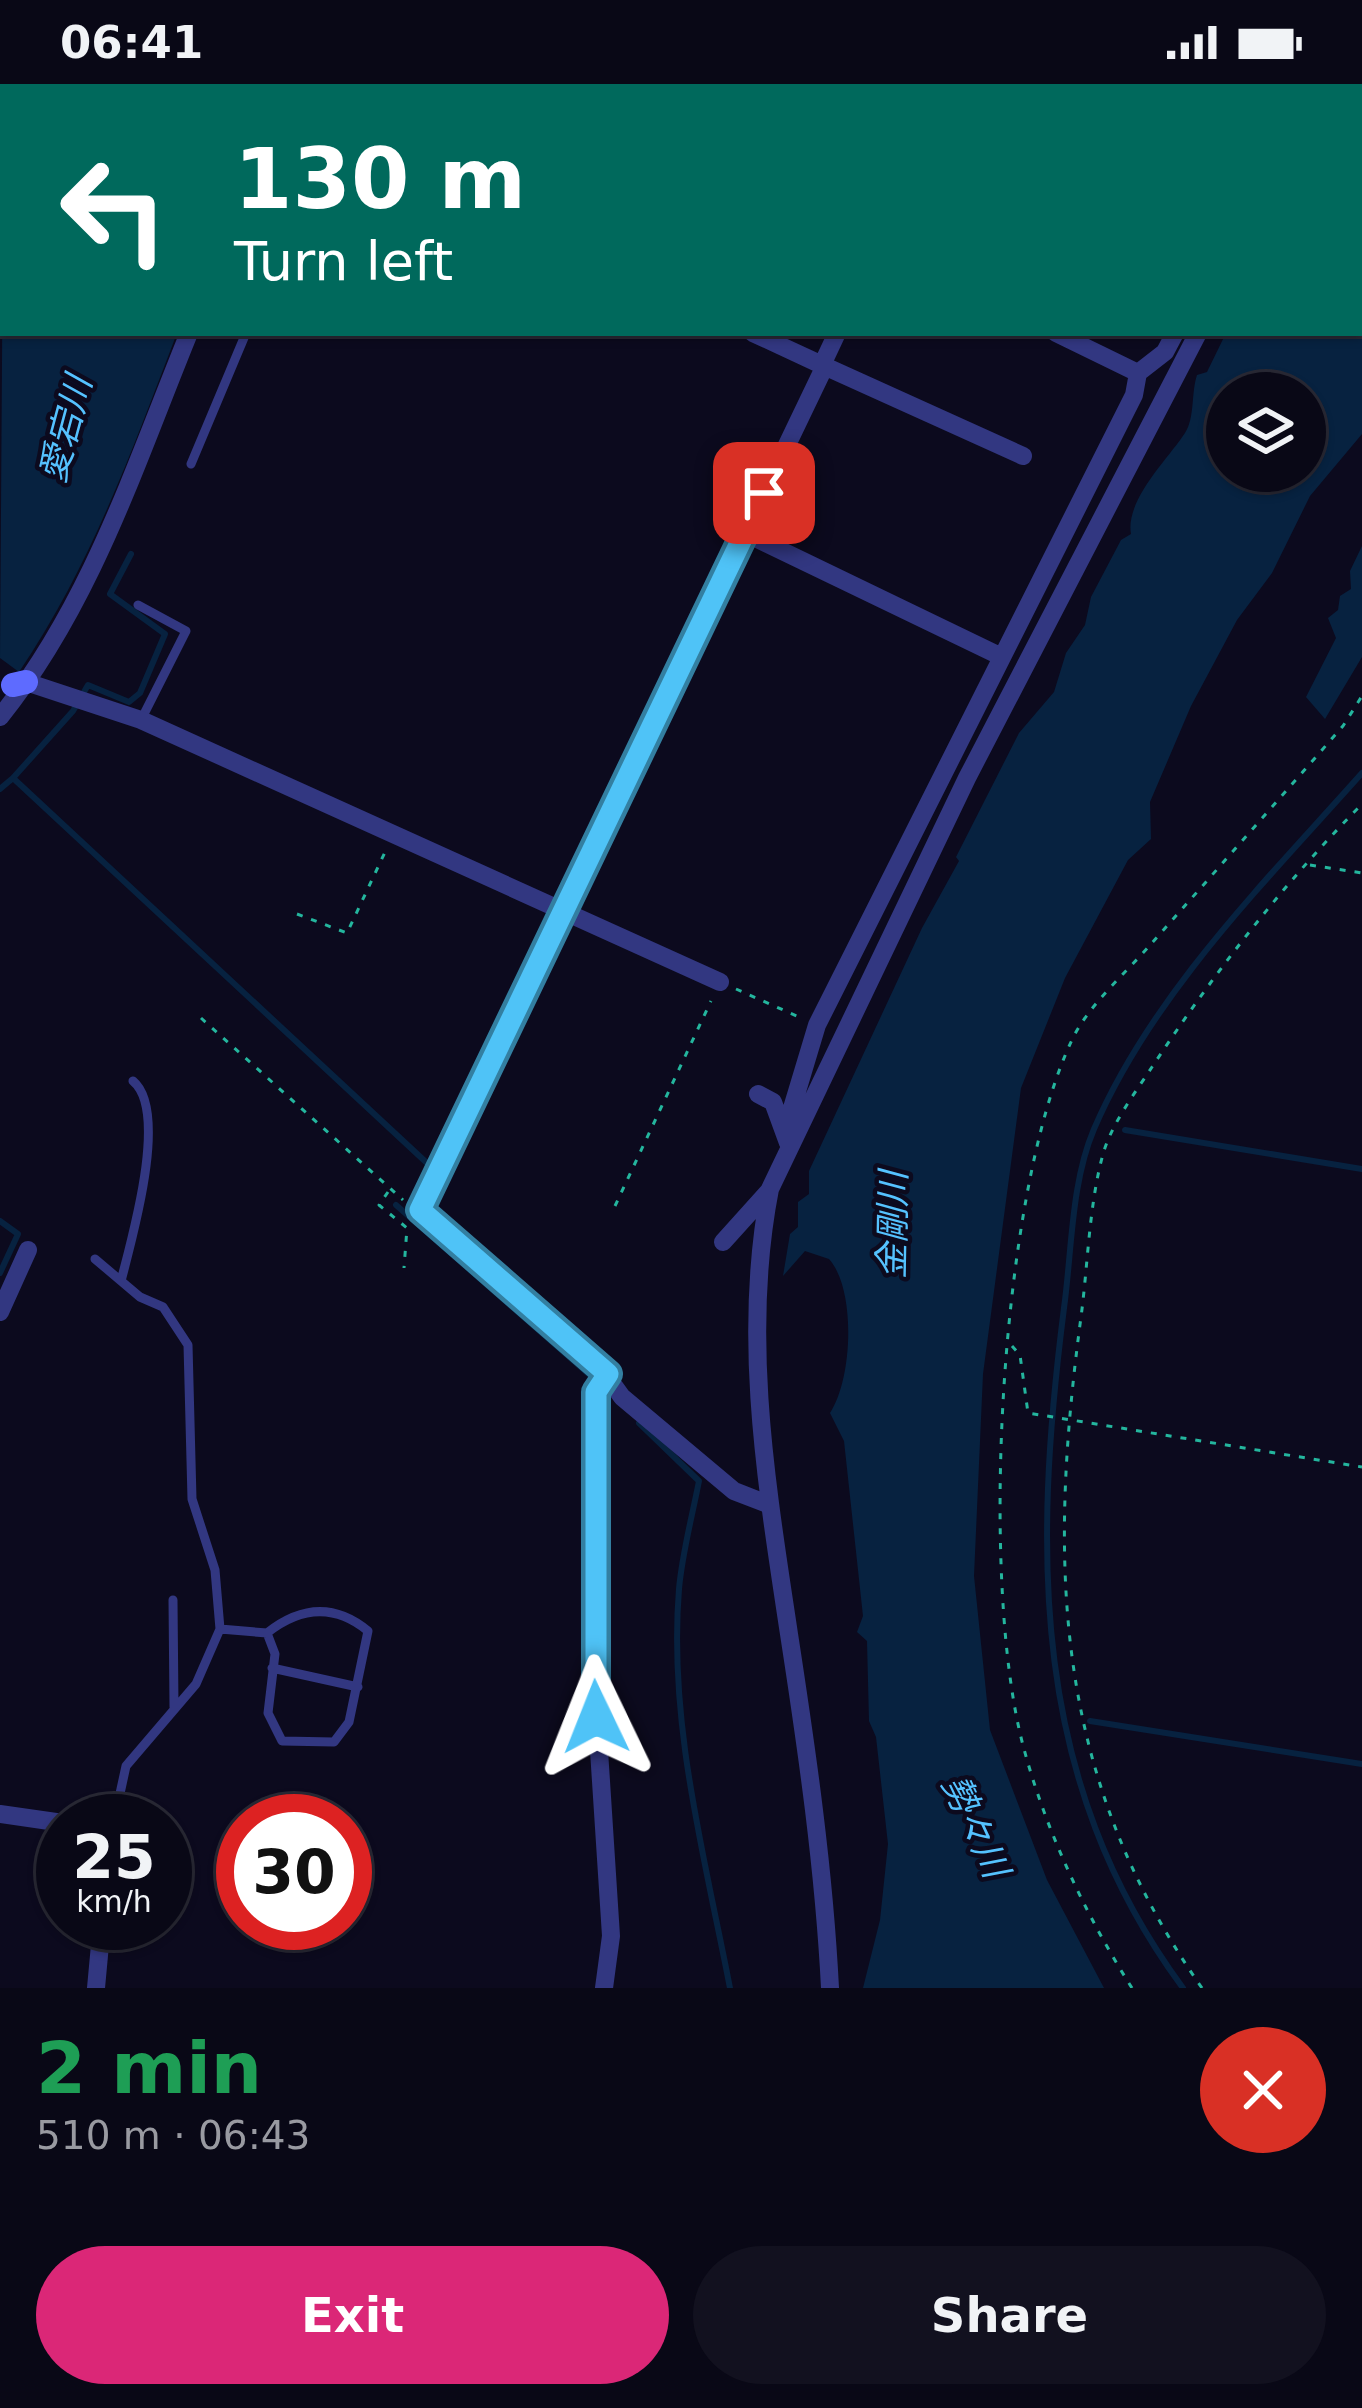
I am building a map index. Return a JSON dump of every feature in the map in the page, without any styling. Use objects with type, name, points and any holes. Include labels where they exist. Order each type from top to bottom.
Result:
[{"type":"street","points":[[0,717],[13,681],[110,532],[188,336]]},
{"type":"street","points":[[759,336],[1023,456]]},
{"type":"street","points":[[770,1505],[734,1491],[602,1381],[420,1210],[836,336]]},
{"type":"street","points":[[1062,336],[1138,373]]},
{"type":"street","points":[[788,1143],[789,1118],[817,1025],[1134,395],[1138,373],[1165,352],[1173,336]]},
{"type":"street","points":[[830,1988],[807,1753],[770,1505],[754,1322],[756,1262],[770,1189],[788,1143],[967,778],[1196,336]]},
{"type":"street","points":[[745,533],[1002,657]]},
{"type":"street","points":[[13,681],[66,692],[141,720],[720,982]]},
{"type":"street","points":[[758,1094],[773,1102],[788,1143]]},
{"type":"street","points":[[723,1242],[770,1189]]},
{"type":"street","points":[[0,1312],[28,1250]]},
{"type":"street","points":[[602,1381],[594,1673],[610,1936],[604,1988]]},
{"type":"street","points":[[0,1814],[36,1819]]},
{"type":"street","points":[[96,1988],[100,1950]]},
{"type":"lane","points":[[191,464],[245,336]]},
{"type":"lane","points":[[138,605],[186,631],[141,720]]},
{"type":"lane","points":[[121,1281],[139,1213],[149,1108],[145,1091],[133,1081]]},
{"type":"lane","points":[[95,1259],[163,1307],[188,1345],[192,1499],[215,1570],[220,1628],[196,1684],[125,1766],[119,1794]]},
{"type":"lane","points":[[172,1600],[174,1707]]},
{"type":"lane","points":[[220,1628],[267,1633],[295,1611],[346,1613],[368,1630],[349,1722],[334,1742],[282,1741],[268,1713],[275,1654],[267,1633]]},
{"type":"lane","points":[[272,1668],[358,1687]]},
{"type":"path","points":[[1132,1988],[1083,1897],[1023,1746],[1005,1600],[1000,1476],[1034,1166],[1071,1039],[1343,726],[1362,696]]},
{"type":"path","points":[[1202,1988],[1112,1823],[1080,1723],[1062,1558],[1068,1420],[1103,1153],[1176,1030],[1232,952],[1362,803]]},
{"type":"path","points":[[297,914],[347,933],[390,843],[399,836]]},
{"type":"path","points":[[1306,864],[1362,873]]},
{"type":"path","points":[[615,1206],[720,982],[817,1025]]},
{"type":"path","points":[[200,1018],[389,1191],[420,1210]]},
{"type":"path","points":[[389,1191],[380,1204],[406,1228],[404,1268]]},
{"type":"path","points":[[1011,1345],[1020,1355],[1028,1413],[1362,1467]]},
{"type":"water","name":"愛宕川","points":[[2,336],[176,336],[126,464],[67,591],[19,672],[0,658]]},
{"type":"water","points":[[1225,336],[1362,336],[1362,434],[1326,477],[1326,372],[1207,372]]},
{"type":"water","points":[[1206,372],[1206,492],[1313,492],[1272,573],[1237,620],[1191,706],[1150,802],[1151,839],[1128,860],[1065,978],[1021,1088],[983,1374],[974,1576],[990,1730],[1047,1880],[1104,1988],[863,1988],[880,1920],[888,1844],[876,1737],[869,1721],[867,1641],[857,1632],[863,1616],[844,1441],[830,1413],[847,1357],[847,1312],[838,1273],[829,1259],[805,1251],[783,1276],[790,1234],[798,1227],[798,1202],[809,1194],[809,1171],[922,928],[1019,733],[1054,692],[1066,653],[1085,625],[1091,597],[1121,540],[1131,534],[1141,494],[1185,433],[1197,375]]},
{"type":"water","points":[[1362,546],[1362,657],[1325,719],[1306,697],[1336,638],[1328,618],[1338,610],[1340,596],[1351,589],[1350,571]]},
{"type":"waterway","points":[[131,554],[110,594],[165,634],[140,693],[129,702],[88,685],[73,711],[13,778],[428,1164]]},
{"type":"waterway","points":[[1183,1988],[1133,1909],[1096,1829],[1070,1746],[1054,1661],[1048,1488],[1077,1194],[1094,1129],[1147,1032],[1214,941],[1362,773]]},
{"type":"waterway","points":[[0,789],[13,778]]},
{"type":"waterway","points":[[1125,1130],[1362,1169]]},
{"type":"waterway","points":[[396,1205],[600,1384]]},
{"type":"waterway","points":[[0,1221],[18,1234],[0,1273]]},
{"type":"waterway","points":[[639,1423],[699,1481],[679,1589],[679,1690],[691,1790],[730,1988]]},
{"type":"waterway","points":[[1090,1721],[1362,1764]]},
{"type":"route","points":[[596,1717],[596,1392],[608,1374],[420,1210],[764,493]]},
{"type":"water label","name":"金剛川","points":[[892,1225]]},
{"type":"water label","name":"勢々川","points":[[976,1826]]}]
